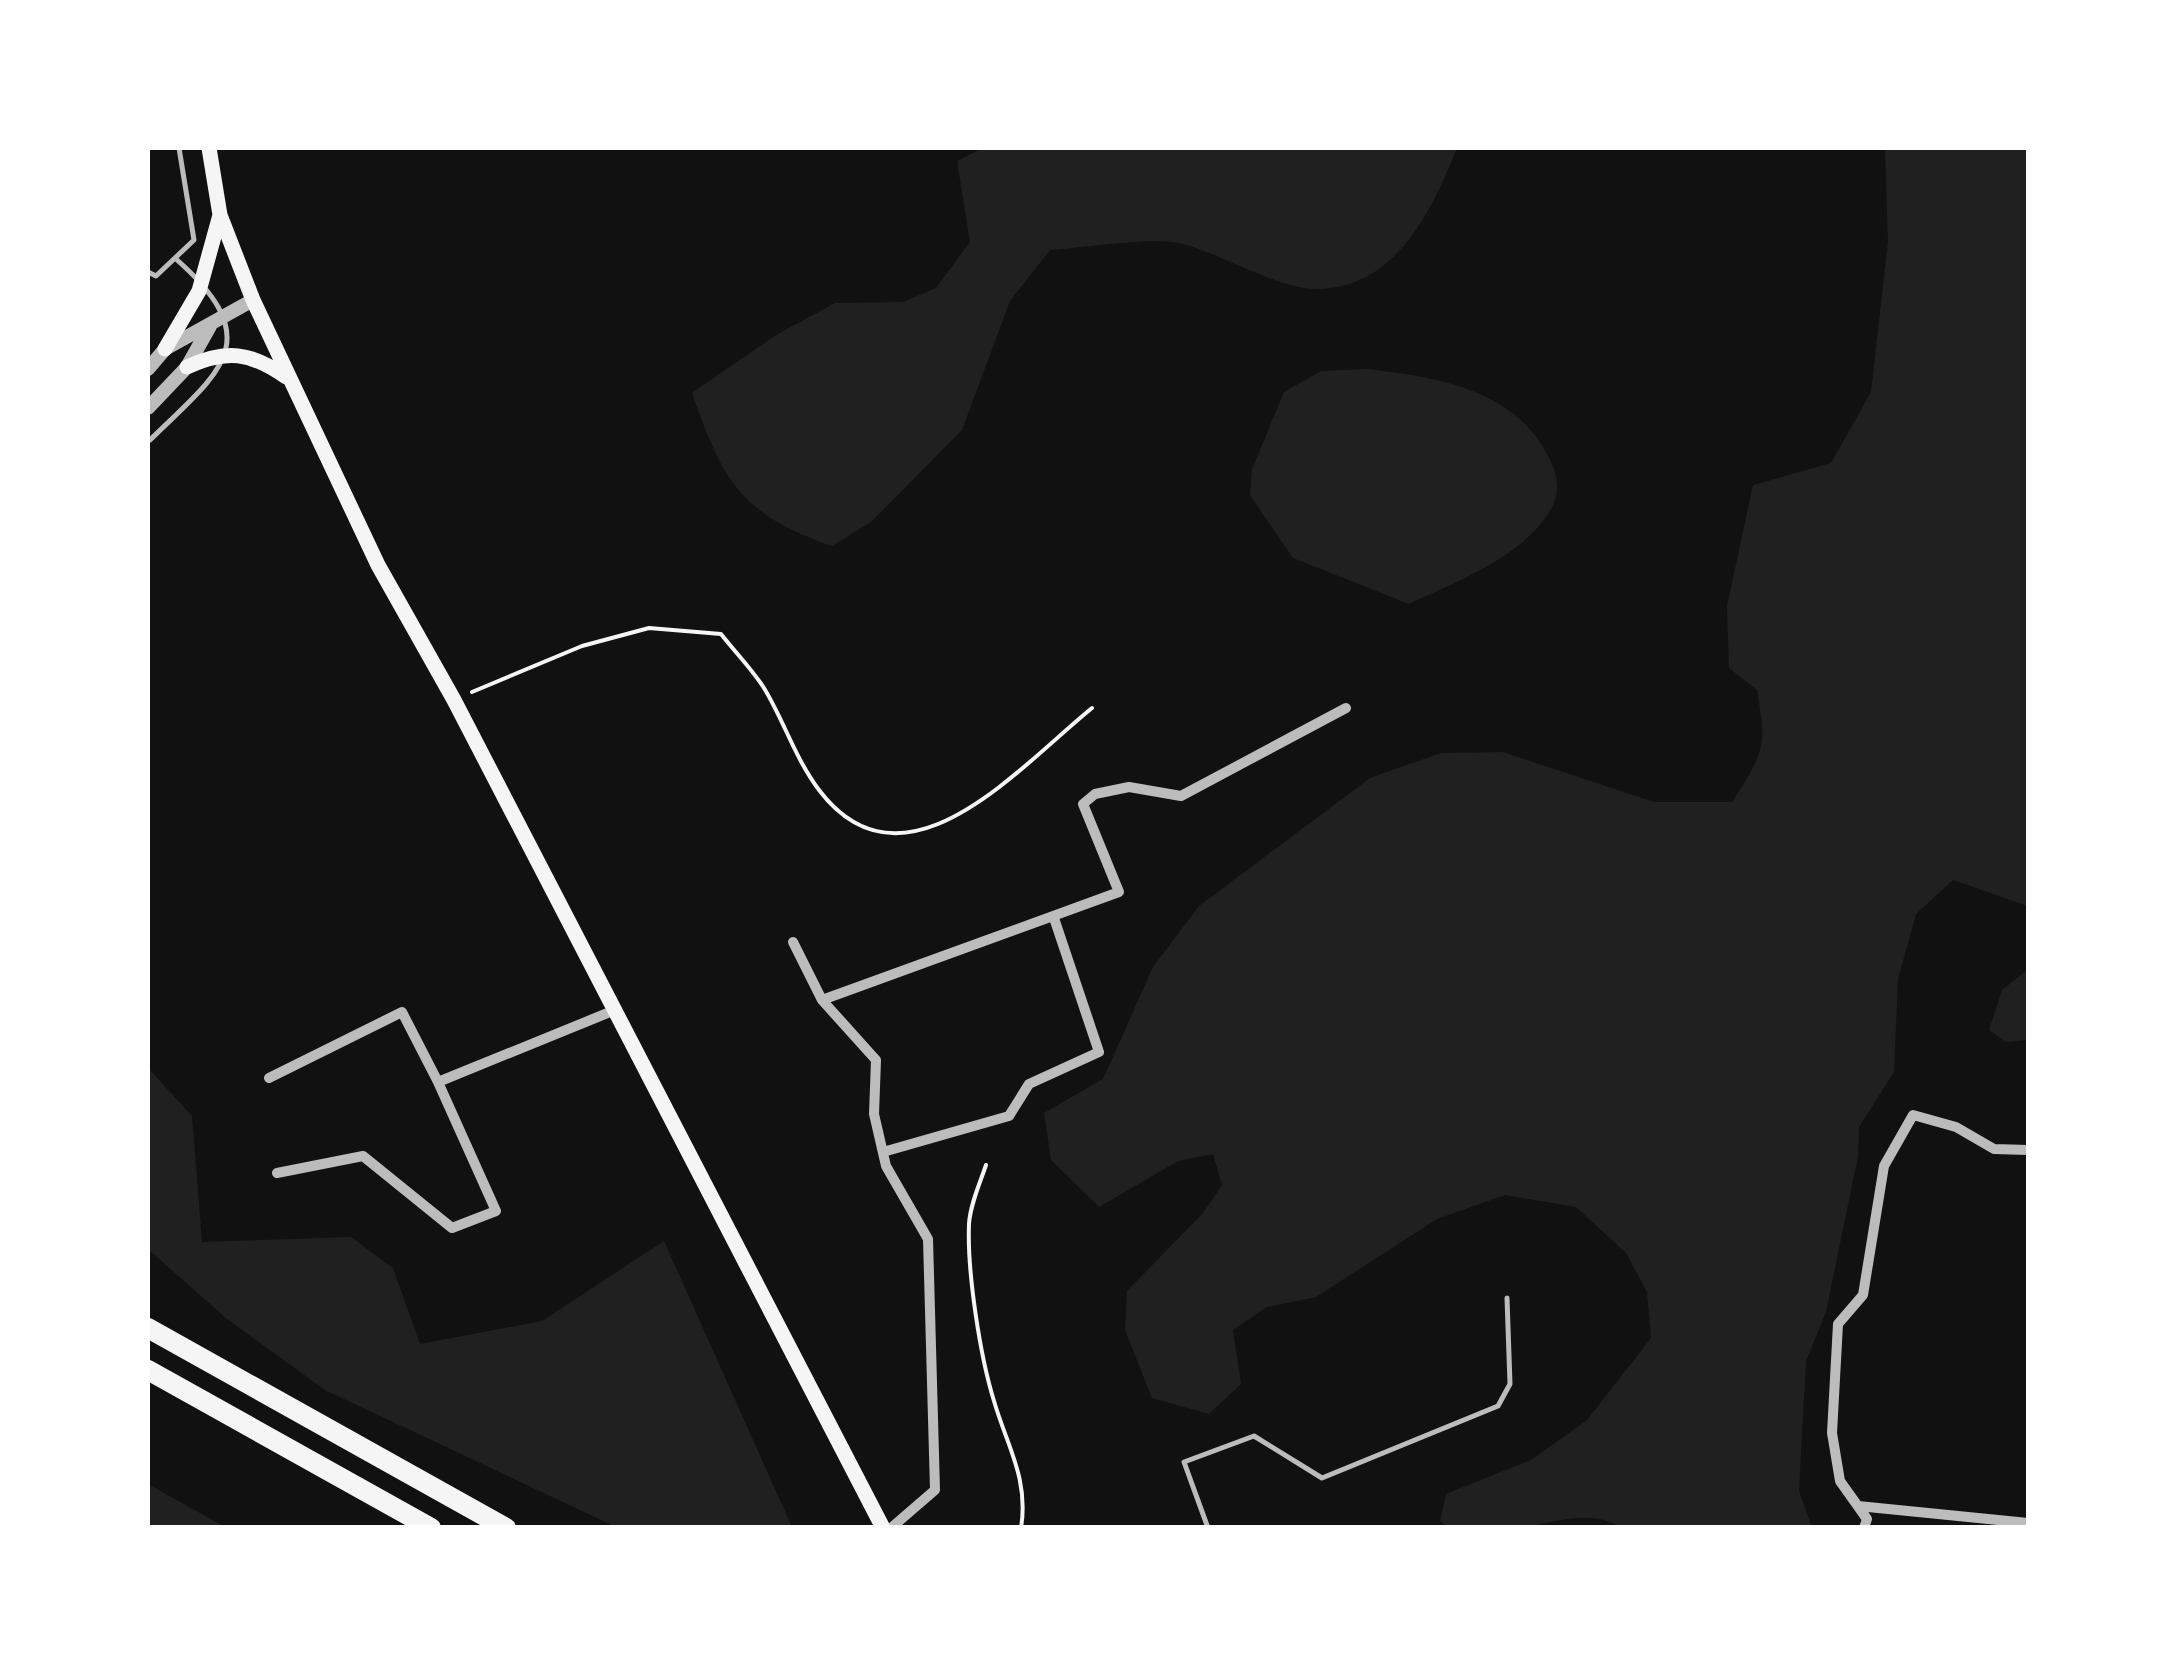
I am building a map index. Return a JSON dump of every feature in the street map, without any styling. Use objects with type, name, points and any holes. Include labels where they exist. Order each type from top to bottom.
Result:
[{"type":"highway","points":[[148,1328],[506,1528]]},
{"type":"highway","points":[[148,1370],[430,1528]]},
{"type":"main road","points":[[209,148],[220,215],[253,300],[378,565],[454,700],[883,1528]]},
{"type":"main road","points":[[165,349],[202,282],[220,215]]},
{"type":"main road","points":[[187,367],[228,353],[266,363],[289,380]]},
{"type":"street","points":[[148,368],[165,349],[253,300]]},
{"type":"street","points":[[148,408],[187,367],[215,322]]},
{"type":"street","points":[[822,1000],[1119,892],[1083,804],[1095,794],[1130,788],[1181,796],[1346,708]]},
{"type":"street","points":[[883,1152],[1010,1116],[1029,1084],[1099,1052],[1054,918]]},
{"type":"street","points":[[793,942],[822,1000],[876,1060],[874,1114],[886,1166],[928,1239],[935,1490],[891,1528]]},
{"type":"street","points":[[438,1082],[614,1010]]},
{"type":"street","points":[[269,1078],[402,1012],[496,1211],[452,1228],[363,1156],[277,1173]]},
{"type":"street","points":[[1864,1528],[1867,1519],[1840,1481],[1832,1434],[1838,1324],[1863,1295],[1884,1166],[1913,1115],[1956,1128],[1994,1149],[2028,1150]]},
{"type":"street","points":[[1858,1506],[2028,1523]]},
{"type":"lane","points":[[148,272],[156,276],[194,240],[179,148]]},
{"type":"lane","points":[[150,440],[215,377],[228,353],[229,338],[215,322],[202,282],[176,259]]},
{"type":"lane","points":[[1208,1528],[1184,1462],[1254,1436],[1322,1478],[1498,1406],[1510,1384],[1507,1298]]},
{"type":"path","points":[[454,700],[582,646],[649,628],[721,634],[764,689],[788,740],[820,790],[849,822],[894,836],[929,831],[975,802],[1092,708]]},
{"type":"path","points":[[986,1164],[969,1221],[972,1277],[994,1400],[1015,1452],[1026,1500],[1021,1528]]},
{"type":"shaded area","points":[[983,148],[1457,148],[1436,196],[1407,242],[1368,276],[1344,285],[1316,289],[1284,283],[1167,241],[1050,250],[1010,301],[962,430],[871,522],[832,546],[801,534],[755,507],[739,491],[714,450],[692,393],[776,335],[835,303],[903,302],[936,288],[970,242],[957,161]]},
{"type":"shaded area","points":[[1885,148],[2028,148],[2028,906],[1953,880],[1916,914],[1898,979],[1894,1072],[1859,1127],[1858,1156],[1826,1312],[1806,1361],[1799,1491],[1812,1527],[1620,1527],[1584,1518],[1494,1529],[1448,1527],[1440,1521],[1446,1494],[1531,1460],[1587,1420],[1651,1338],[1647,1292],[1626,1253],[1576,1207],[1505,1195],[1437,1219],[1316,1297],[1267,1307],[1233,1330],[1241,1384],[1209,1414],[1152,1398],[1125,1330],[1127,1291],[1203,1213],[1222,1185],[1213,1154],[1178,1161],[1099,1207],[1051,1160],[1044,1113],[1103,1079],[1153,967],[1199,906],[1370,778],[1441,753],[1503,752],[1654,802],[1732,802],[1757,760],[1762,738],[1757,690],[1729,668],[1727,606],[1753,485],[1831,463],[1871,392],[1888,242]]},
{"type":"shaded area","points":[[1367,369],[1445,382],[1493,400],[1532,432],[1550,460],[1556,479],[1553,505],[1526,539],[1489,565],[1409,604],[1293,558],[1250,495],[1252,469],[1284,392],[1321,371]]},
{"type":"shaded area","points":[[2028,969],[2028,1040],[2006,1042],[1989,1030],[2002,990]]},
{"type":"shaded area","points":[[148,1068],[192,1116],[202,1242],[351,1237],[393,1268],[420,1344],[542,1321],[664,1241],[792,1527],[616,1527],[325,1390],[227,1319],[148,1249]]},
{"type":"shaded area","points":[[148,1484],[225,1527],[148,1527]]}]
